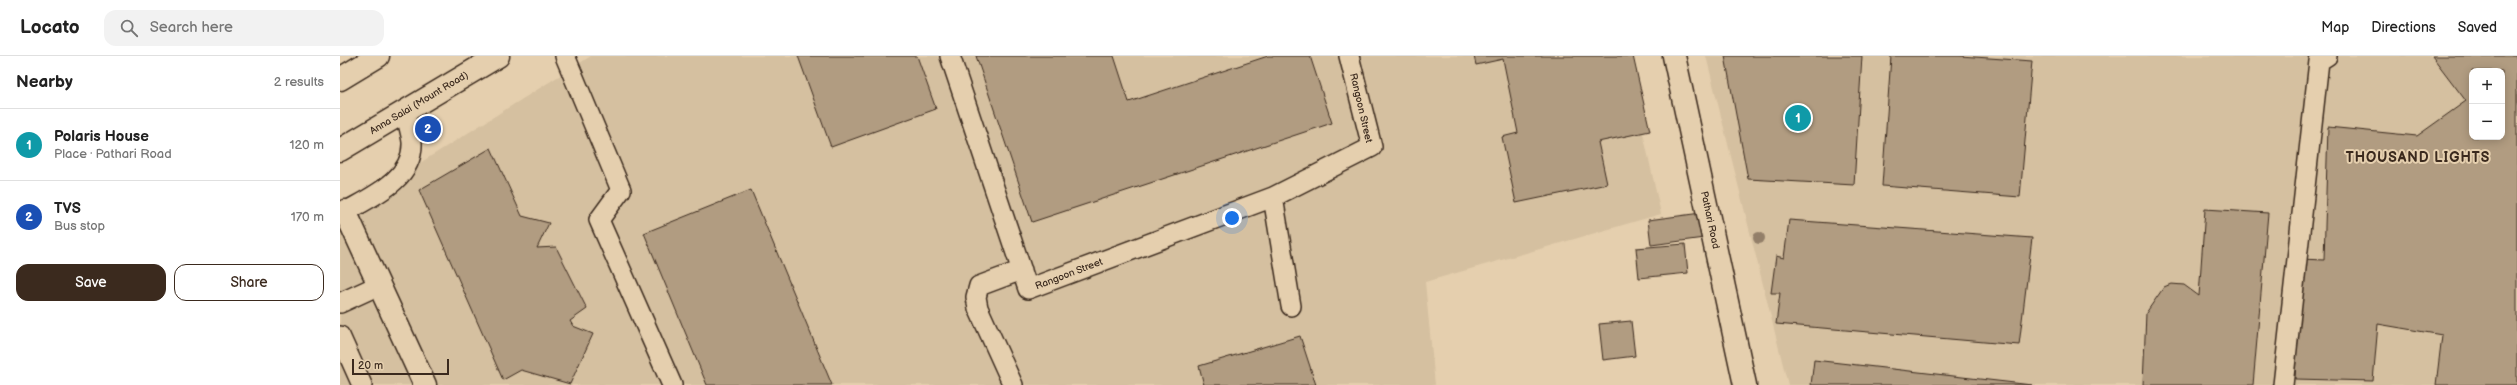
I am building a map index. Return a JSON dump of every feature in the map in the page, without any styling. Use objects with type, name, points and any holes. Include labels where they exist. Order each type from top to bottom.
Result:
[{"type":"street","points":[[340,79],[378,56]]},
{"type":"street","name":"Anna Salai (Mount Road)","points":[[340,150],[498,56]]},
{"type":"street","name":"Pathari Road","points":[[1674,56],[1745,385]]},
{"type":"street","points":[[343,213],[379,285],[425,385]]},
{"type":"lane","points":[[565,56],[621,190],[599,220],[672,385]]},
{"type":"lane","name":"Rangoon Street","points":[[950,56],[1028,289],[1273,197],[1372,147],[1349,56]]},
{"type":"lane","points":[[2283,385],[2319,61],[2327,56]]},
{"type":"lane","points":[[343,213],[398,180],[409,161],[412,142],[405,111]]},
{"type":"lane","points":[[1273,197],[1290,306]]},
{"type":"lane","points":[[1013,385],[978,308],[976,297],[980,286],[1022,270]]},
{"type":"lane","points":[[340,303],[379,285]]},
{"type":"lane","points":[[340,336],[362,385]]},
{"type":"shaded area","points":[[591,56],[1626,56],[1661,214],[1425,282],[1435,385],[340,385],[340,213]]},
{"type":"shaded area","points":[[1706,56],[2517,56],[2517,385],[1788,385]]},
{"type":"building","points":[[798,56],[917,56],[936,109],[831,147]]},
{"type":"building","points":[[976,56],[1114,56],[1129,102],[1268,56],[1310,56],[1332,123],[1032,222]]},
{"type":"building","points":[[1474,56],[1633,56],[1650,131],[1598,142],[1607,184],[1516,203],[1502,137],[1518,133],[1503,59],[1476,65]]},
{"type":"building","points":[[1725,56],[1862,56],[1854,185],[1748,179]]},
{"type":"building","points":[[1891,56],[1960,56],[2032,61],[2020,197],[1882,186]]},
{"type":"building","points":[[2432,56],[2517,56],[2517,385],[2436,385],[2442,335],[2378,324],[2373,381],[2295,379],[2300,259],[2324,260],[2328,127],[2417,136],[2466,101]]},
{"type":"building","points":[[491,148],[522,216],[549,223],[537,248],[556,247],[587,309],[570,321],[573,326],[593,334],[570,384],[521,370],[503,380],[419,190]]},
{"type":"building","points":[[751,190],[832,385],[707,385],[644,233]]},
{"type":"building","points":[[2205,209],[2268,213],[2253,385],[2143,385],[2146,313],[2164,287],[2171,284],[2184,285],[2199,296]]},
{"type":"building","points":[[1701,213],[1704,238],[1651,245],[1648,220]]},
{"type":"building","points":[[1789,220],[2032,238],[2019,345],[1776,324],[1780,293],[1771,293],[1776,256],[1784,258]]},
{"type":"building","points":[[1685,244],[1688,273],[1639,278],[1636,248]]},
{"type":"building","points":[[1631,321],[1635,356],[1603,360],[1599,324]]},
{"type":"building","points":[[1300,336],[1316,385],[1204,385],[1199,366]]},
{"type":"building","points":[[1814,360],[2032,385],[1811,385]]},
{"type":"place","name":"Polaris House","points":[[1798,118]]},
{"type":"place","name":"TVS","points":[[428,129]]},
{"type":"district","name":"THOUSAND LIGHTS","points":[[2418,157]]}]
